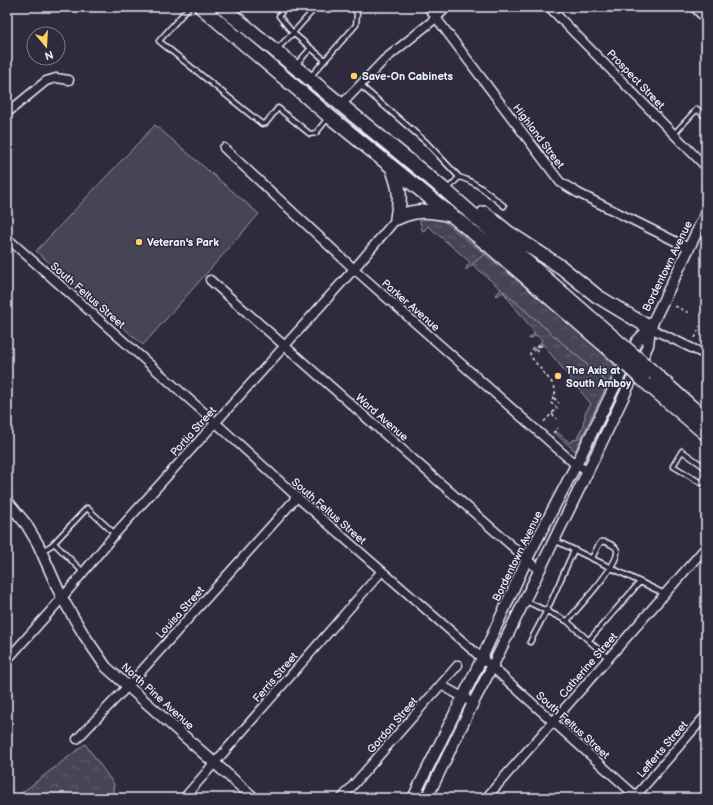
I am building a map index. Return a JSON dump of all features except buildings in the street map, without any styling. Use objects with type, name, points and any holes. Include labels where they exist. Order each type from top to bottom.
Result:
[{"type":"highway","points":[[201,7],[329,116],[620,351]]},
{"type":"highway","points":[[222,7],[446,191],[649,377],[706,434]]},
{"type":"highway","points":[[391,165],[399,186],[400,200],[397,218]]},
{"type":"highway","points":[[446,191],[477,208],[509,233],[561,267],[597,296],[650,328]]},
{"type":"highway","points":[[397,218],[407,213],[421,211],[434,211],[452,215]]},
{"type":"highway","points":[[649,377],[706,420]]},
{"type":"street","name":"Highland Street","points":[[428,7],[560,182],[689,248]]},
{"type":"street","points":[[341,105],[384,60],[436,18],[447,7]]},
{"type":"street","name":"Prospect Street","points":[[550,7],[706,167]]},
{"type":"street","points":[[694,7],[706,18]]},
{"type":"street","points":[[7,113],[46,81],[56,78],[69,80]]},
{"type":"street","name":"Parker Avenue","points":[[224,148],[354,269],[576,465],[588,471]]},
{"type":"street","name":"Bordentown Avenue","points":[[413,798],[482,658],[527,560],[637,341],[650,328],[706,213]]},
{"type":"street","name":"Portia Street","points":[[7,660],[62,598],[115,534],[354,269],[397,218]]},
{"type":"street","name":"South Feltus Street","points":[[7,238],[216,423],[297,497],[482,658],[636,797]]},
{"type":"street","name":"Ward Avenue","points":[[210,280],[539,570]]},
{"type":"street","points":[[650,328],[706,355]]},
{"type":"street","name":"Bordentown Avenue","points":[[427,798],[618,410],[648,345],[650,328]]},
{"type":"street","points":[[608,401],[618,410]]},
{"type":"street","name":"Louisa Street","points":[[77,739],[128,686],[297,497]]},
{"type":"street","name":"North Pine Avenue","points":[[7,501],[26,524],[41,551],[62,598],[84,635],[106,666],[254,798]]},
{"type":"street","name":"Catherine Street","points":[[486,798],[706,548]]},
{"type":"street","name":"Ferris Street","points":[[184,798],[382,571]]},
{"type":"street","name":"Gordon Street","points":[[342,798],[458,665]]},
{"type":"street","points":[[441,685],[473,703]]},
{"type":"street","name":"Lefferts Street","points":[[636,797],[706,715]]},
{"type":"lane","points":[[189,7],[159,41],[262,124],[266,123],[278,108],[310,134],[313,134],[316,133],[329,116]]},
{"type":"lane","points":[[285,7],[279,16],[281,21],[325,60]]},
{"type":"lane","points":[[275,51],[316,7]]},
{"type":"lane","points":[[308,78],[356,25],[357,14],[354,7]]},
{"type":"lane","points":[[294,66],[311,48]]},
{"type":"lane","points":[[360,85],[426,142],[459,177],[478,186],[504,206]]},
{"type":"lane","points":[[674,134],[697,109],[706,118]]},
{"type":"lane","points":[[446,191],[459,177]]},
{"type":"lane","points":[[706,468],[682,451],[673,466],[702,483],[706,476]]},
{"type":"lane","points":[[41,551],[54,542],[87,508],[115,534]]},
{"type":"lane","points":[[554,540],[665,594]]},
{"type":"lane","points":[[567,621],[611,568],[617,554],[617,550],[615,546],[605,541],[601,542],[592,558]]},
{"type":"lane","points":[[54,542],[84,572]]},
{"type":"lane","points":[[530,642],[547,610],[574,550]]},
{"type":"lane","points":[[588,640],[640,582]]},
{"type":"lane","points":[[524,600],[567,621],[608,658]]},
{"type":"path","points":[[675,306],[689,313]]},
{"type":"path","points":[[695,338],[700,326]]},
{"type":"path","points":[[530,355],[542,345],[541,344],[531,352]]},
{"type":"path","points":[[530,355],[533,347]]},
{"type":"path","points":[[530,355],[555,387],[556,391],[551,402],[557,408],[542,424]]},
{"type":"path","points":[[554,398],[559,403]]},
{"type":"path","points":[[552,414],[557,419]]},
{"type":"path","points":[[553,433],[558,428]]},
{"type":"green space","name":"Veteran's Park","points":[[155,125],[259,214],[143,345],[36,251]]},
{"type":"green space","points":[[424,217],[442,220],[485,254],[466,270],[470,262],[428,226],[424,231],[422,230],[420,221]]},
{"type":"green space","points":[[485,254],[602,352],[604,357],[616,367],[608,383],[472,264]]},
{"type":"green space","points":[[501,289],[608,383],[575,451],[555,433],[556,431],[570,443],[573,440],[578,439],[584,425],[583,422],[585,413],[591,404],[542,343],[535,348],[542,341],[537,335],[529,339],[535,333],[503,292],[497,296],[496,295]]},
{"type":"green space","points":[[85,744],[114,784],[112,798],[15,798]]},
{"type":"place","name":"Save-On Cabinets","points":[[354,76]]},
{"type":"place","name":"Veteran's Park","points":[[139,242]]},
{"type":"place","name":"The Axis at South Amboy","points":[[558,376]]}]
